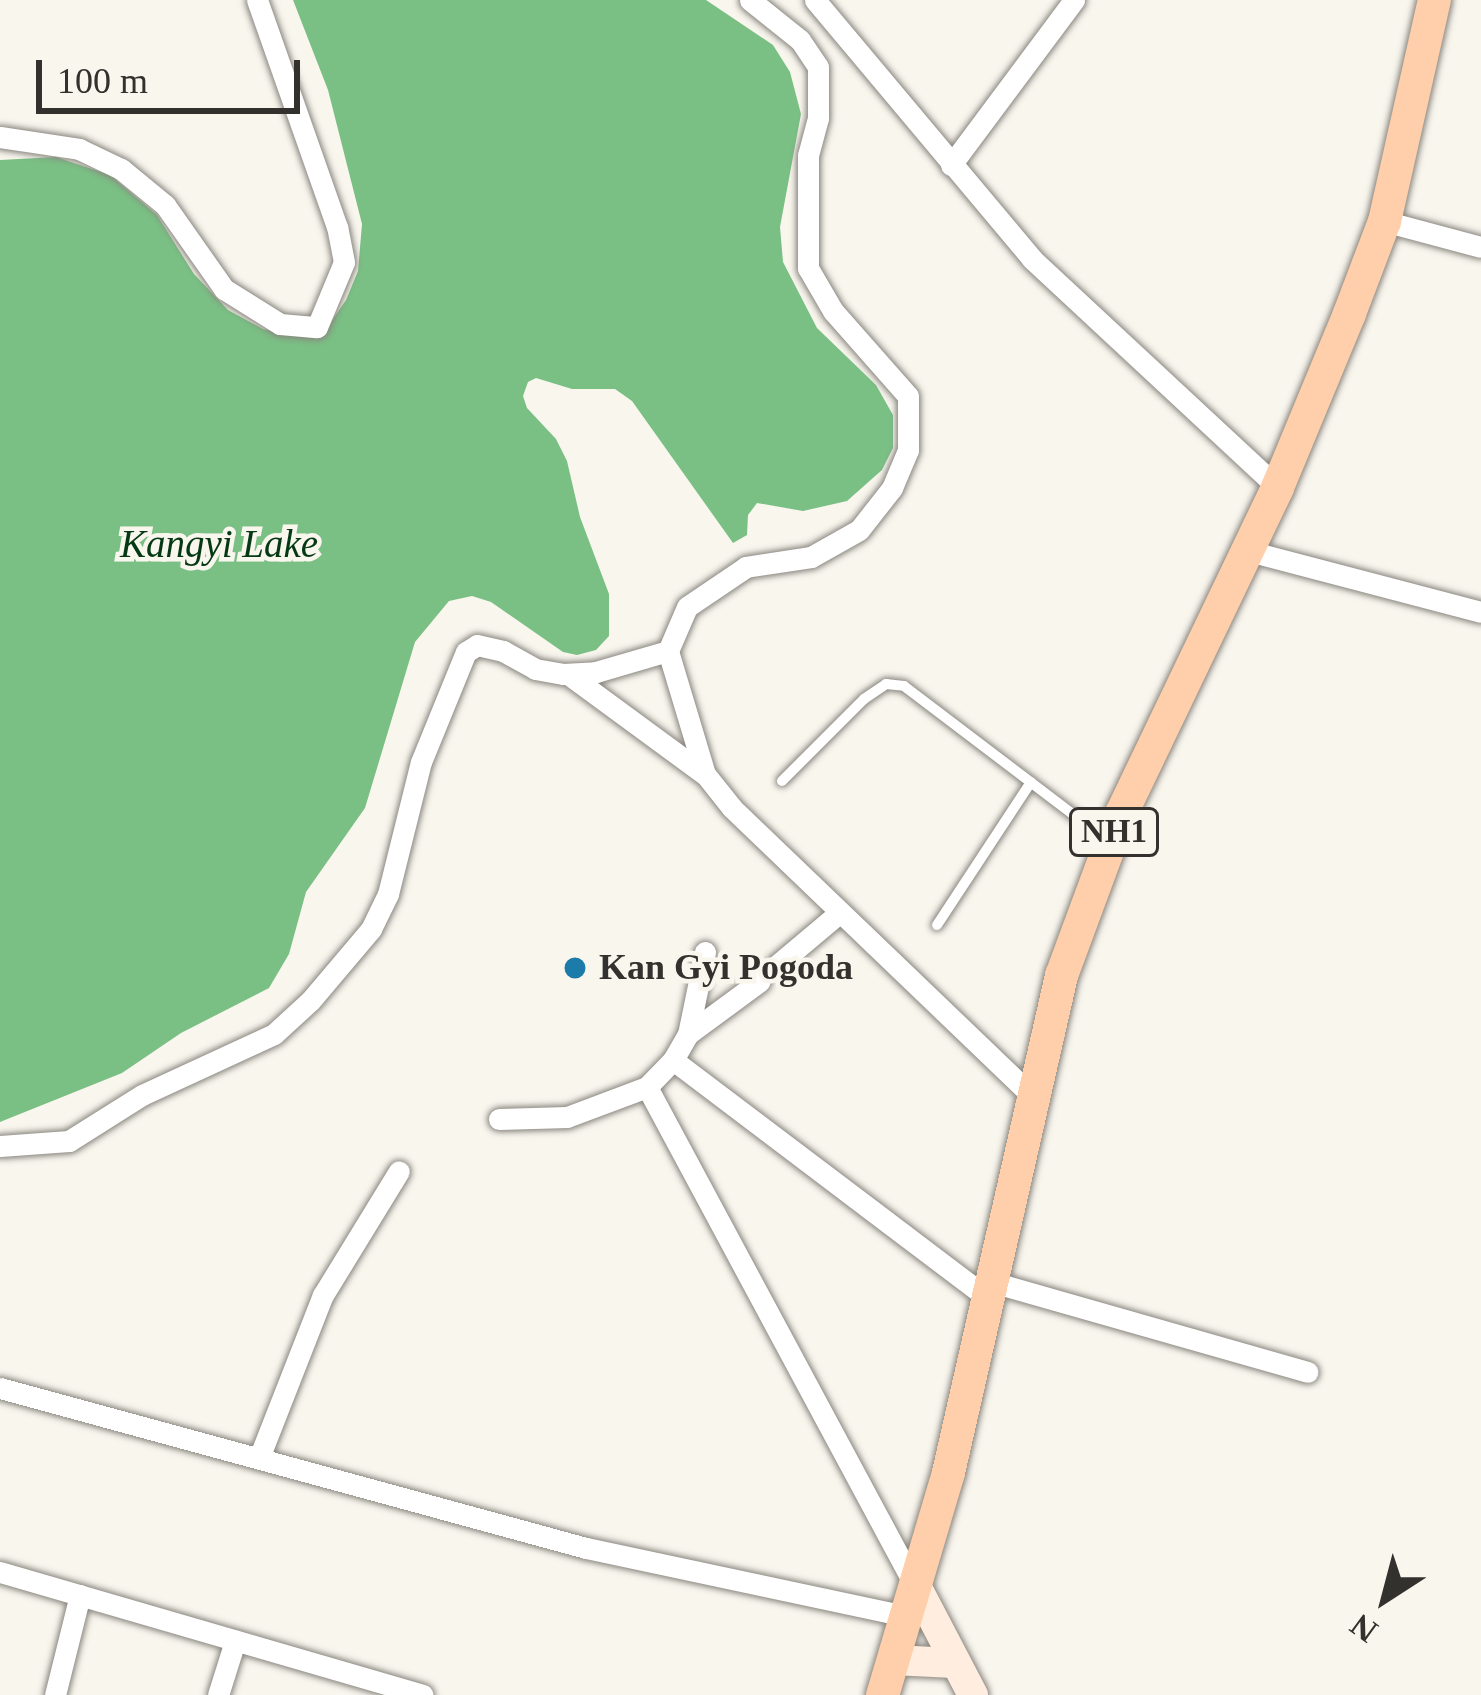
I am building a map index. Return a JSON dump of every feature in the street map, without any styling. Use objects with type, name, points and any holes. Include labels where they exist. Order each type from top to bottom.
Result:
[{"type":"highway","name":"NH1","points":[[882,1695],[911,1601],[990,1290],[1060,976],[1109,842],[1277,487],[1384,221],[1434,0]]},
{"type":"main road","points":[[911,1601],[973,1695]]},
{"type":"main road","points":[[893,1660],[954,1664]]},
{"type":"street","points":[[0,137],[79,148],[121,169],[165,205],[224,290],[280,324],[317,327],[344,262],[337,227],[257,0]]},
{"type":"street","points":[[705,775],[668,651],[687,607],[746,567],[811,556],[859,530],[892,488],[908,450],[908,397],[833,311],[808,268],[808,155],[818,118],[818,67],[800,40],[750,0]]},
{"type":"street","points":[[815,0],[1032,259],[1277,487]]},
{"type":"street","points":[[951,165],[1074,0]]},
{"type":"street","points":[[1384,221],[1481,247]]},
{"type":"street","points":[[1245,550],[1481,612]]},
{"type":"street","points":[[0,1146],[69,1141],[142,1095],[274,1034],[371,929],[388,894],[421,762],[457,663],[466,652],[477,645],[536,669],[568,674],[596,672],[668,651]]},
{"type":"street","points":[[568,674],[705,775],[732,808],[1031,1095]]},
{"type":"street","points":[[688,1034],[839,913]]},
{"type":"street","points":[[499,1119],[567,1117],[647,1087],[674,1060],[688,1034],[705,952]]},
{"type":"street","points":[[674,1060],[990,1290],[1307,1372]]},
{"type":"street","points":[[647,1087],[911,1601]]},
{"type":"street","points":[[259,1458],[323,1295],[399,1171]]},
{"type":"street","points":[[0,1388],[586,1548],[911,1601]]},
{"type":"street","points":[[0,1572],[378,1689],[422,1695]]},
{"type":"street","points":[[55,1695],[80,1595]]},
{"type":"street","points":[[218,1695],[235,1641]]},
{"type":"lane","points":[[782,781],[886,684],[904,686],[1109,842]]},
{"type":"lane","points":[[937,926],[1030,782]]},
{"type":"water","name":"Kangyi Lake","points":[[293,0],[706,0],[773,45],[790,72],[801,114],[780,227],[783,262],[817,328],[876,385],[893,415],[893,448],[882,470],[847,501],[803,511],[757,503],[748,515],[747,535],[733,543],[632,401],[615,389],[572,389],[536,378],[528,382],[523,396],[527,408],[556,439],[567,461],[580,517],[609,594],[609,636],[596,650],[577,655],[563,652],[491,602],[472,596],[449,601],[415,642],[365,808],[306,892],[289,954],[269,988],[181,1033],[122,1073],[0,1122],[0,160],[56,157],[110,175],[157,215],[194,274],[228,310],[263,329],[289,335],[311,333],[331,322],[346,300],[358,271],[362,224],[328,90]]},
{"type":"place","name":"Kan Gyi Pogoda","points":[[575,968]]}]
